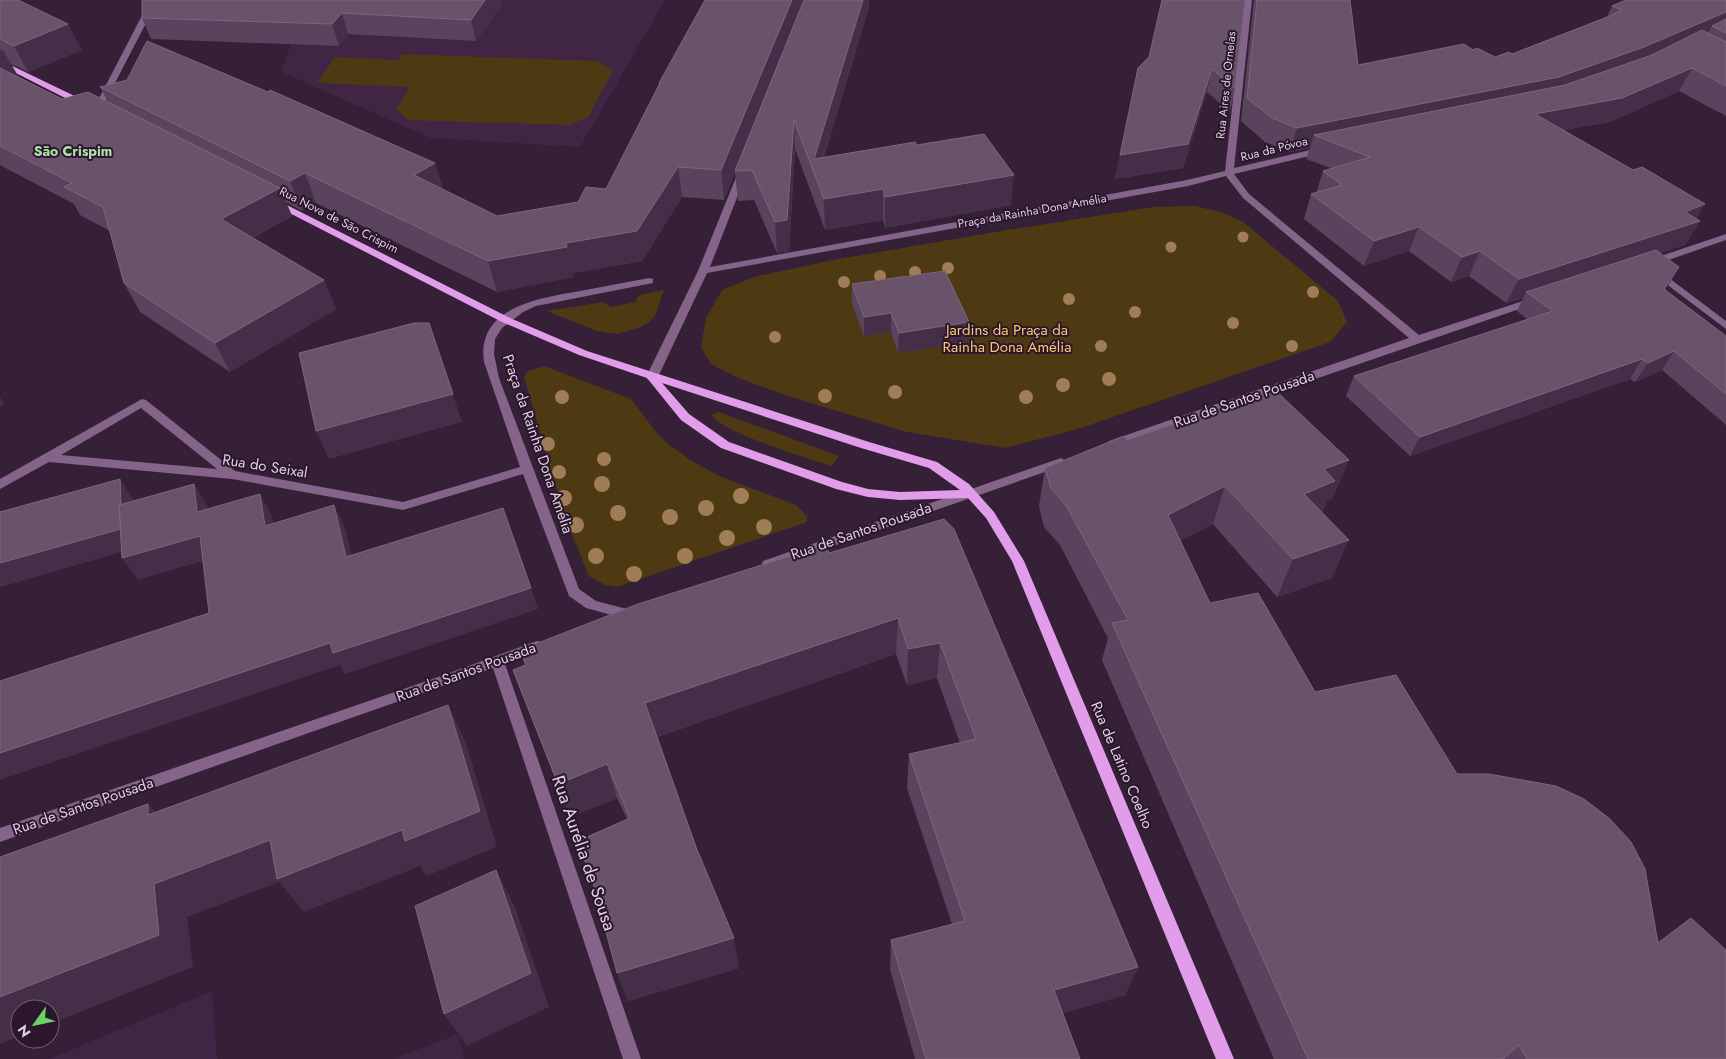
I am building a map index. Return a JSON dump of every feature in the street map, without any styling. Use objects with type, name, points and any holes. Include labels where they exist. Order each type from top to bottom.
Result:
[{"type":"main road","points":[[0,62],[100,112]]},
{"type":"main road","name":"Rua Nova de São Crispim","points":[[267,198],[506,320]]},
{"type":"main road","points":[[506,320],[583,353],[652,377],[933,465],[956,480],[971,494]]},
{"type":"main road","points":[[652,377],[685,417],[725,445],[861,492],[900,496],[971,494]]},
{"type":"main road","name":"Rua de Latino Coelho","points":[[971,494],[990,515],[1018,561],[1225,1059]]},
{"type":"street","points":[[100,112],[154,0]]},
{"type":"street","name":"Rua Aires de Ornelas","points":[[1229,173],[1248,0]]},
{"type":"street","name":"Rua da Póvoa","points":[[1229,173],[1279,159],[1336,148]]},
{"type":"street","points":[[652,377],[703,271],[746,162]]},
{"type":"street","points":[[1229,173],[1246,196],[1417,338]]},
{"type":"street","name":"Praça da Rainha Dona Amélia","points":[[703,271],[1172,186],[1229,173]]},
{"type":"street","points":[[1726,237],[1643,265],[1726,326]]},
{"type":"street","name":"Praça da Rainha Dona Amélia","points":[[598,624],[630,613],[595,606],[582,600],[574,592],[526,469],[490,364],[488,345],[496,329],[518,310],[533,303],[649,281]]},
{"type":"street","name":"Rua de Santos Pousada","points":[[1103,448],[1417,338],[1549,296]]},
{"type":"street","points":[[0,485],[142,403],[232,475]]},
{"type":"street","name":"Rua de Santos Pousada","points":[[755,568],[1075,457]]},
{"type":"street","name":"Rua do Seixal","points":[[47,458],[232,475],[403,506],[526,469]]},
{"type":"street","name":"Rua de Santos Pousada","points":[[0,835],[552,641]]},
{"type":"street","name":"Rua Aurélia de Sousa","points":[[497,661],[632,1059]]},
{"type":"shaded area","points":[[306,0],[665,0],[580,147],[431,138],[281,72]]},
{"type":"shaded area","points":[[212,991],[217,1059],[49,1059]]},
{"type":"shaded area","points":[[458,1034],[464,1059],[394,1059]]},
{"type":"green space","points":[[402,54],[597,61],[613,70],[588,117],[569,125],[408,120],[396,109],[410,87],[317,83],[335,57],[398,60]]},
{"type":"green space","name":"Jardins da Praça da Rainha Dona Amélia","points":[[1195,206],[1221,212],[1243,222],[1338,301],[1347,322],[1330,342],[1081,428],[1006,448],[907,432],[791,397],[741,379],[711,364],[701,347],[706,318],[722,290],[754,277],[833,260],[1001,231],[1153,207]]},
{"type":"green space","points":[[664,290],[654,318],[641,327],[617,334],[597,331],[547,311],[603,302],[611,307],[635,302],[639,295]]},
{"type":"green space","points":[[544,366],[631,399],[656,432],[667,443],[692,461],[719,476],[796,505],[807,516],[807,522],[616,587],[605,585],[589,576],[564,515],[524,377],[528,371]]},
{"type":"green space","points":[[719,412],[839,456],[831,466],[786,451],[731,429],[712,415]]},
{"type":"building","points":[[0,0],[18,0],[68,24],[14,46],[0,39]]},
{"type":"building","points":[[142,0],[485,0],[471,20],[342,13],[332,24],[142,18]]},
{"type":"building","points":[[705,0],[792,0],[721,170],[678,167],[637,231],[566,243],[567,247],[488,261],[305,173],[290,181],[100,87],[127,80],[147,41],[268,92],[270,90],[435,163],[414,175],[497,216],[578,202],[586,187],[606,189],[659,83]]},
{"type":"building","points":[[804,0],[863,0],[814,159],[915,142],[917,145],[984,134],[1014,175],[885,197],[883,189],[824,199],[794,120],[787,220],[775,222],[752,170],[735,171]]},
{"type":"building","points":[[1162,0],[1245,0],[1235,88],[1212,69],[1188,144],[1120,155],[1138,68],[1149,57]]},
{"type":"building","points":[[1257,0],[1350,0],[1358,65],[1464,44],[1473,50],[1477,48],[1495,57],[1509,52],[1512,54],[1610,16],[1622,10],[1612,6],[1626,0],[1726,0],[1726,12],[1644,47],[1559,77],[1297,128],[1272,118],[1247,98]]},
{"type":"building","points":[[1726,19],[1726,33],[1712,26]]},
{"type":"building","points":[[1702,30],[1726,42],[1726,86],[1692,68],[1622,98],[1535,114],[1633,170],[1642,167],[1705,204],[1685,212],[1700,221],[1519,279],[1480,251],[1462,257],[1419,227],[1374,241],[1311,194],[1342,185],[1323,171],[1370,157],[1314,135],[1565,85],[1652,55]]},
{"type":"building","points":[[0,68],[62,99],[88,92],[280,188],[221,219],[324,280],[215,343],[124,283],[103,207],[64,187],[72,183],[0,146]]},
{"type":"building","points":[[1656,250],[1679,267],[1664,289],[1726,336],[1726,394],[1674,351],[1648,363],[1642,359],[1420,437],[1354,376],[1553,311],[1526,292]]},
{"type":"building","points":[[945,271],[969,322],[899,333],[891,313],[864,317],[852,284]]},
{"type":"building","points":[[414,323],[429,323],[453,394],[316,431],[299,353]]},
{"type":"building","points":[[1274,389],[1349,460],[1324,469],[1335,481],[1304,494],[1349,540],[1293,559],[1225,486],[1168,515],[1210,603],[1258,593],[1315,692],[1396,675],[1457,774],[1489,774],[1556,786],[1584,799],[1610,819],[1631,842],[1645,869],[1658,943],[1691,918],[1726,950],[1726,1059],[1527,1059],[1519,1045],[1503,1059],[1308,1059],[1112,623],[1128,620],[1067,507],[1051,488],[1045,468],[1124,436],[1127,440]]},
{"type":"building","points":[[120,479],[121,504],[119,505],[121,529],[0,563],[0,512]]},
{"type":"building","points":[[194,484],[197,512],[260,494],[265,526],[334,505],[346,557],[503,508],[531,588],[333,653],[330,643],[0,753],[0,681],[209,613],[200,536],[122,558],[119,505]]},
{"type":"building","points":[[944,519],[954,529],[1138,967],[1054,990],[1080,1059],[926,1059],[891,940],[965,921],[909,754],[976,739],[940,643],[908,649],[898,618],[645,703],[696,847],[734,938],[617,973],[593,884],[578,841],[630,818],[607,764],[558,784],[513,670],[526,665],[520,650],[638,604],[825,545],[829,553]]},
{"type":"building","points":[[448,705],[480,811],[405,841],[402,830],[277,879],[270,840],[154,884],[159,935],[0,997],[0,857],[148,804],[148,815]]},
{"type":"building","points":[[496,870],[531,973],[444,1014],[415,906]]},
{"type":"district","name":"São Crispim","points":[[73,151]]}]
